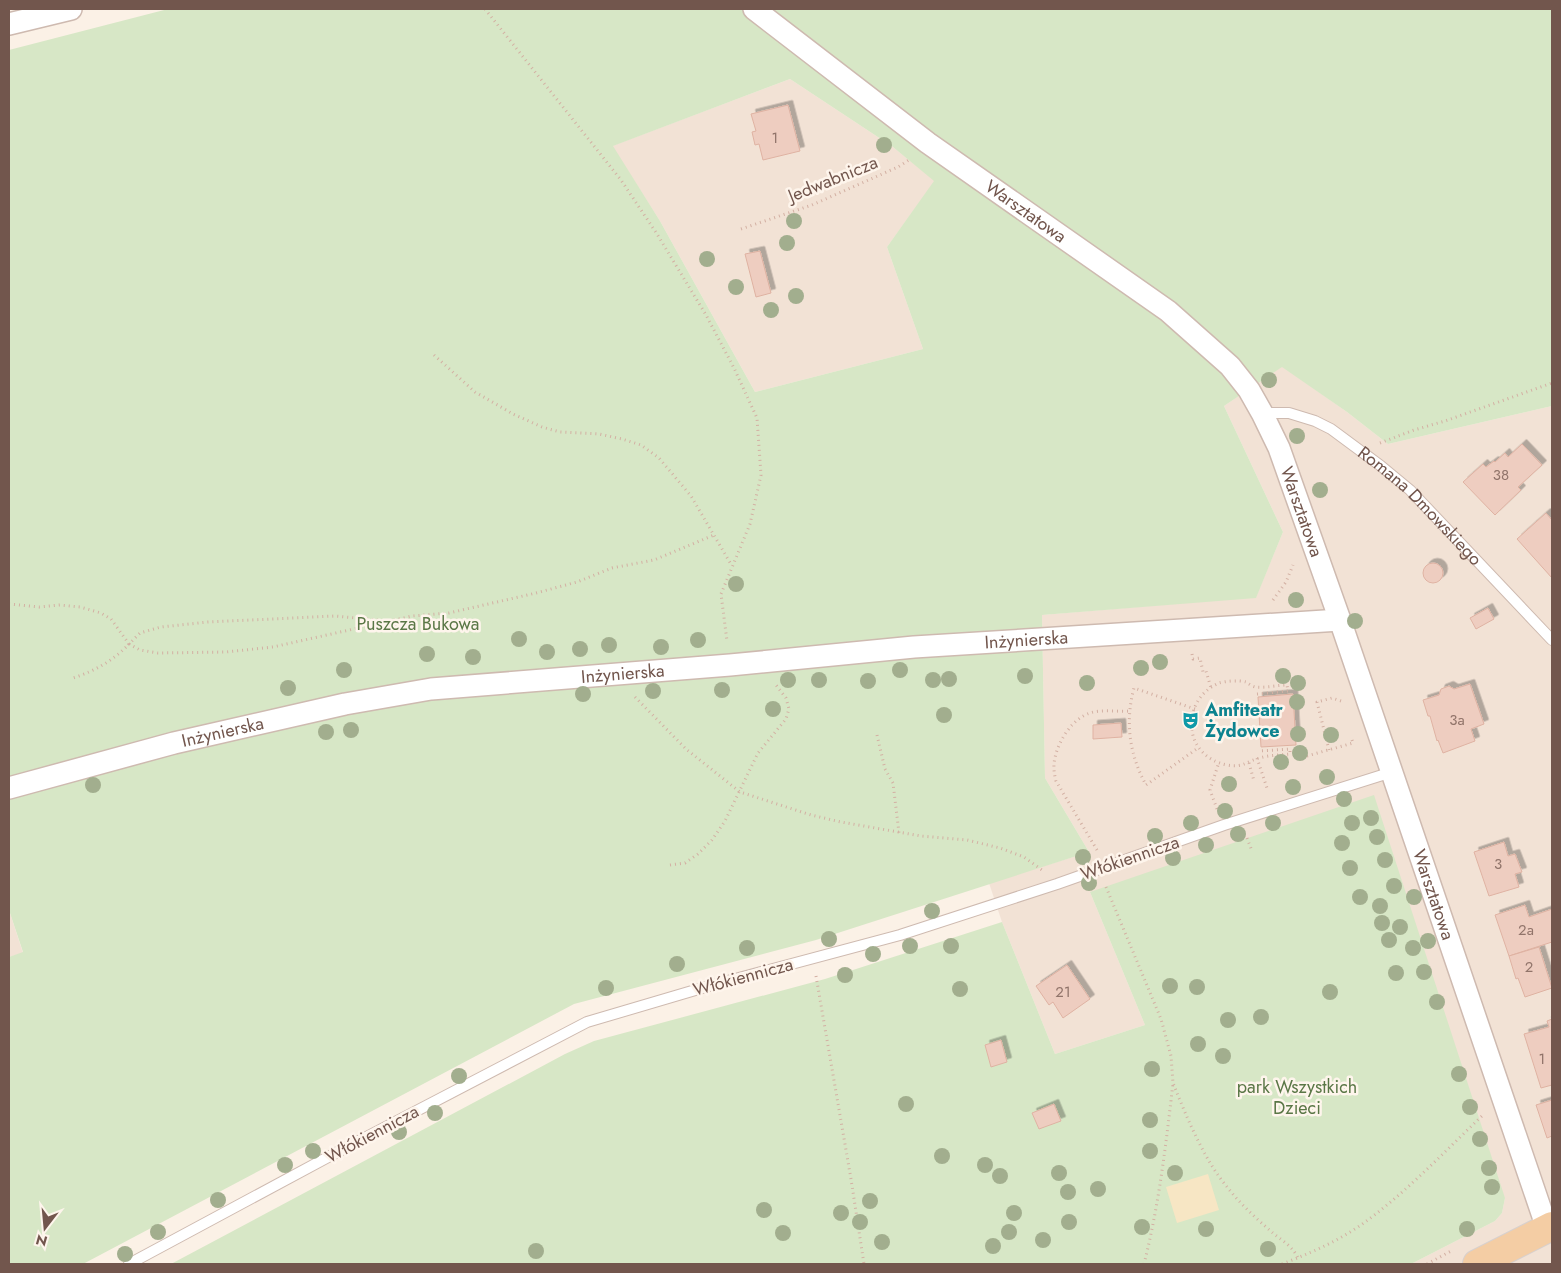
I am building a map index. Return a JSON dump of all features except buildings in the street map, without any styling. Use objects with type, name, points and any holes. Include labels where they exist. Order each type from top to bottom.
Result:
[{"type":"main road","points":[[1477,1264],[1550,1227]]},
{"type":"street","points":[[9,24],[71,9]]},
{"type":"street","name":"Warsztatowa","points":[[754,9],[928,143],[1168,311],[1230,366],[1249,390],[1279,448],[1550,1227]]},
{"type":"street","name":"Inżynierska","points":[[9,788],[174,742],[345,704],[431,689],[730,665],[924,646],[1340,620]]},
{"type":"lane","name":"Romana Dmowskiego","points":[[1262,413],[1289,413],[1315,421],[1331,429],[1361,450],[1410,490],[1552,640]]},
{"type":"lane","name":"Włókiennicza","points":[[129,1264],[348,1146],[587,1022],[900,935],[1057,884],[1224,825],[1392,772]]},
{"type":"path","points":[[484,9],[621,180],[657,234],[706,315],[734,368],[757,418],[761,475],[750,524],[721,594],[730,665]]},
{"type":"path","name":"Jedwabnicza","points":[[740,229],[812,205],[898,167],[914,157],[928,143]]},
{"type":"path","points":[[434,355],[475,392],[513,414],[542,427],[560,432],[599,434],[641,445],[659,458],[691,496],[733,566]]},
{"type":"path","points":[[1361,450],[1552,383]]},
{"type":"path","points":[[1247,625],[1268,607],[1286,582],[1296,557],[1304,523]]},
{"type":"path","points":[[9,604],[39,608],[60,605],[80,607],[101,613],[111,619],[129,644],[140,650],[158,654],[226,652],[273,647],[412,616],[449,613],[536,593],[577,582],[612,568],[654,560],[714,535]]},
{"type":"path","points":[[73,678],[98,668],[119,655],[140,633],[161,627],[208,622],[335,616],[388,621]]},
{"type":"path","points":[[1193,659],[1200,658],[1203,672],[1206,671],[1211,688]]},
{"type":"path","points":[[670,865],[685,863],[698,854],[712,840],[740,792],[758,753],[786,719],[789,709],[786,698],[755,662]]},
{"type":"path","points":[[621,673],[624,686],[686,749],[740,792],[841,822],[899,832],[967,840],[1000,848],[1024,857],[1044,871],[1057,884]]},
{"type":"path","points":[[1257,694],[1288,693],[1287,685],[1256,687],[1243,681],[1220,683],[1201,696],[1195,709],[1191,726],[1193,738],[1198,748],[1207,757],[1236,766],[1249,763],[1257,758],[1290,754],[1290,747],[1260,751]]},
{"type":"path","points":[[1195,709],[1134,688],[1129,712],[1129,731],[1138,771],[1146,785],[1198,748]]},
{"type":"path","points":[[1329,750],[1327,742],[1335,740],[1333,732],[1325,734],[1317,702],[1332,698],[1343,702]]},
{"type":"path","points":[[1102,868],[1101,857],[1056,781],[1054,771],[1055,758],[1059,744],[1071,727],[1084,715],[1095,712],[1129,712]]},
{"type":"path","points":[[877,735],[884,769],[893,783],[899,832]]},
{"type":"path","points":[[1307,756],[1353,743],[1351,735]]},
{"type":"path","points":[[1257,758],[1274,809]]},
{"type":"path","points":[[1219,762],[1210,790],[1224,825]]},
{"type":"path","points":[[1249,763],[1254,781]]},
{"type":"path","points":[[1248,840],[1252,851]]},
{"type":"path","points":[[1105,885],[1162,1019],[1172,1056],[1173,1083],[1165,1154],[1149,1246],[1144,1264]]},
{"type":"path","points":[[812,959],[864,1264]]},
{"type":"path","points":[[1173,1083],[1186,1117],[1228,1189],[1291,1247],[1298,1258]]},
{"type":"path","points":[[1282,1264],[1332,1242],[1365,1222],[1420,1176],[1485,1113],[1488,1122]]},
{"type":"shaded area","points":[[790,79],[893,147],[935,181],[887,247],[923,349],[755,392],[660,221],[612,146]]},
{"type":"shaded area","points":[[1282,366],[1388,444],[1552,406],[1552,1264],[1411,1264],[1495,1221],[1502,1213],[1505,1198],[1090,892],[1145,1025],[1055,1054],[1002,922],[989,883],[1089,852],[1045,778],[1042,615],[1256,597],[1283,532],[1224,406]]},
{"type":"shaded area","points":[[9,910],[23,953],[9,957]]},
{"type":"green space","name":"Puszcza Bukowa","points":[[168,9],[1552,9],[1552,406],[1388,444],[1347,412],[1282,367],[1224,406],[1283,532],[1256,598],[1042,615],[1045,778],[1089,852],[816,940],[574,1004],[83,1264],[9,1264],[9,957],[23,952],[9,910],[9,50]],"holes":[[[790,79],[893,147],[934,181],[887,247],[923,349],[755,392],[660,221],[613,146]]]},
{"type":"green space","name":"park Wszystkich Dzieci","points":[[1374,795],[1505,1198],[1502,1213],[1495,1221],[1411,1264],[171,1264],[565,1054],[594,1041],[825,979],[1002,922],[1055,1054],[1145,1025],[1090,892]]},
{"type":"sand","points":[[1208,1174],[1219,1210],[1177,1223],[1166,1187]]},
{"type":"place","name":"Amfiteatr Żydowce","points":[[1191,720]]}]
